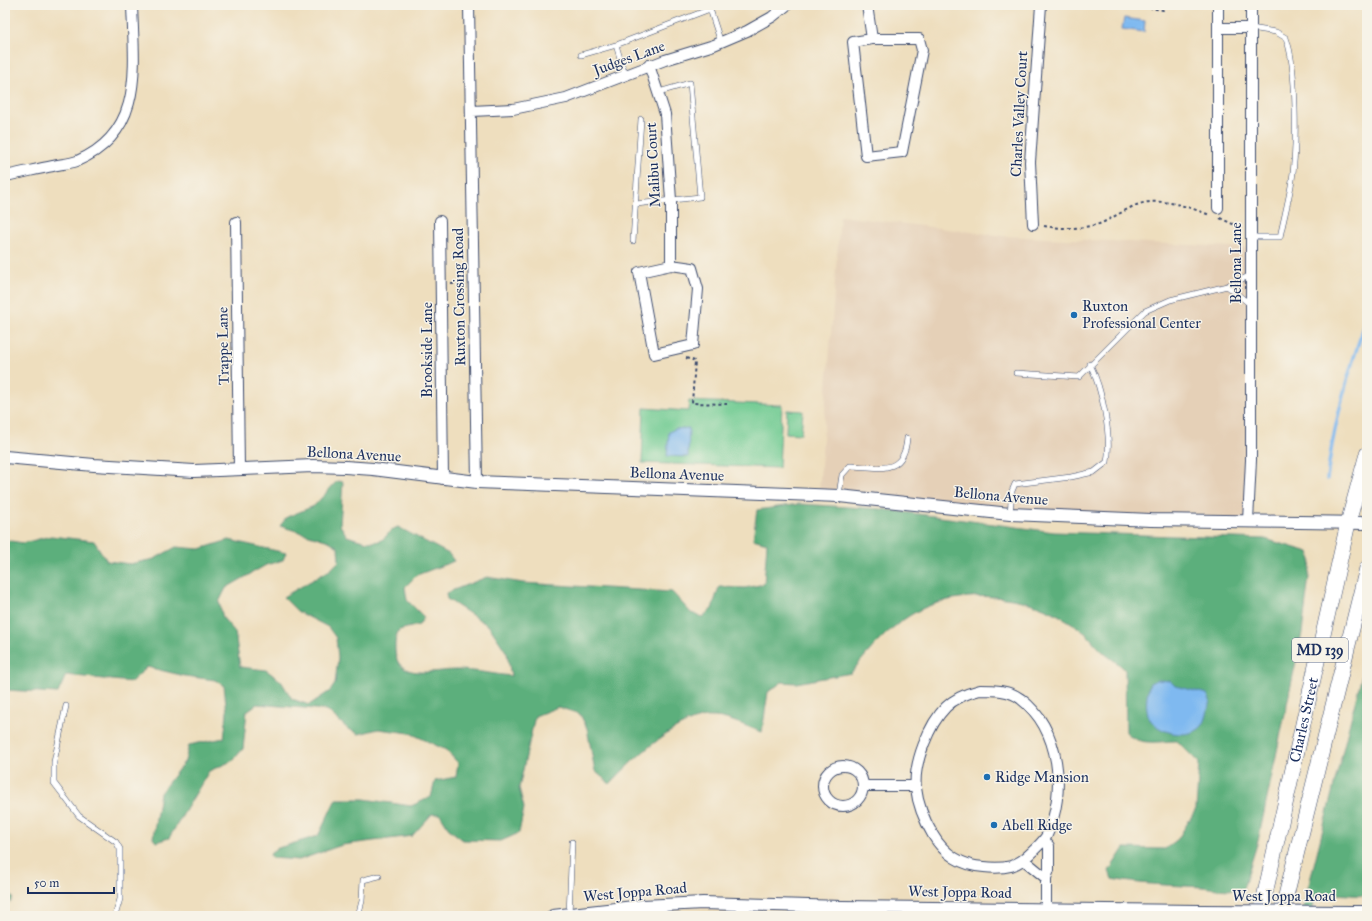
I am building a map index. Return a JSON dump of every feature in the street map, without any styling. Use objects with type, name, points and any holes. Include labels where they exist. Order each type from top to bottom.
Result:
[{"type":"main road","name":"Charles Street","points":[[1260,916],[1348,523],[1367,454]]},
{"type":"main road","name":"Charles Street","points":[[1281,916],[1367,568]]},
{"type":"street","points":[[5,176],[76,161],[99,149],[122,125],[130,105],[133,88],[132,5]]},
{"type":"street","name":"Ruxton Crossing Road","points":[[469,5],[472,111],[473,283],[477,482]]},
{"type":"street","name":"Judges Lane","points":[[472,111],[513,108],[566,98],[649,65],[721,42],[772,17],[787,5]]},
{"type":"street","points":[[868,5],[872,39]]},
{"type":"street","name":"Charles Valley Court","points":[[1033,224],[1030,162],[1041,5]]},
{"type":"street","points":[[1216,213],[1218,5]]},
{"type":"street","name":"Bellona Lane","points":[[1248,522],[1251,460],[1251,5]]},
{"type":"street","points":[[1218,28],[1251,28]]},
{"type":"street","points":[[872,39],[919,39],[922,50],[902,152],[866,156],[852,42],[872,39]]},
{"type":"street","name":"Malibu Court","points":[[649,65],[665,114],[671,200],[671,265]]},
{"type":"street","name":"Brookside Lane","points":[[440,221],[442,284],[443,479]]},
{"type":"street","name":"Trappe Lane","points":[[236,222],[239,470]]},
{"type":"street","points":[[671,265],[692,268],[698,288],[693,345],[654,354],[639,272],[671,265]]},
{"type":"street","name":"Bellona Avenue","points":[[5,457],[165,469],[239,470],[313,466],[345,467],[477,482],[839,496],[1010,514],[1151,520],[1367,523]]},
{"type":"street","points":[[980,690],[1010,693],[1021,698],[1046,728],[1057,764],[1058,788],[1054,815],[1044,840],[1024,860],[1011,866],[990,868],[975,867],[954,859],[938,844],[922,818],[915,786],[918,762],[926,737],[946,707],[964,694],[980,690]]},
{"type":"street","points":[[864,786],[915,786]]},
{"type":"street","points":[[1044,840],[1049,846],[1049,870],[1046,878],[1046,909]]},
{"type":"street","points":[[1024,860],[1046,878]]},
{"type":"street","name":"West Joppa Road","points":[[553,916],[678,903],[842,911],[1046,909],[1367,912]]},
{"type":"lane","points":[[581,55],[616,45],[710,9],[721,42]]},
{"type":"lane","points":[[1251,28],[1276,32],[1286,38],[1294,83],[1294,144],[1292,179],[1280,237],[1251,234]]},
{"type":"lane","points":[[616,45],[625,75]]},
{"type":"lane","points":[[636,204],[700,197],[690,83],[658,92]]},
{"type":"lane","points":[[633,241],[641,119]]},
{"type":"lane","points":[[1016,373],[1079,377],[1090,364],[1145,312],[1170,300],[1227,286],[1251,275]]},
{"type":"lane","points":[[1227,286],[1251,305]]},
{"type":"lane","points":[[1010,514],[1012,491],[1015,484],[1086,474],[1094,472],[1107,462],[1110,438],[1098,379],[1090,364]]},
{"type":"lane","points":[[839,496],[842,475],[850,466],[889,467],[901,461],[906,449],[907,438]]},
{"type":"lane","points":[[66,706],[54,762],[54,783],[79,816],[116,842],[120,849],[120,899],[115,916]]},
{"type":"lane","points":[[569,915],[572,842]]},
{"type":"lane","points":[[358,916],[362,902],[363,880],[379,876]]},
{"type":"path","points":[[1131,5],[1163,10],[1165,5]]},
{"type":"path","points":[[1033,224],[1078,228],[1100,223],[1121,212],[1148,202],[1171,203],[1216,213],[1251,234]]},
{"type":"path","points":[[442,284],[473,283]]},
{"type":"path","points":[[694,366],[692,403],[726,404]]},
{"type":"shaded area","points":[[840,216],[1004,236],[1253,248],[1248,524],[1029,513],[819,492]]},
{"type":"green space","points":[[689,401],[782,405],[779,468],[642,463],[644,408],[688,411]]},
{"type":"green space","points":[[787,410],[803,411],[801,434],[786,433]]},
{"type":"green space","points":[[337,481],[343,482],[340,525],[347,536],[375,542],[385,538],[392,530],[398,527],[449,554],[454,561],[417,575],[405,587],[407,600],[424,617],[419,625],[399,630],[395,650],[397,660],[402,667],[418,672],[463,670],[511,676],[507,653],[489,626],[447,599],[446,593],[487,577],[523,583],[672,592],[691,613],[702,617],[712,609],[719,587],[745,588],[764,584],[767,543],[753,539],[757,510],[799,504],[880,509],[1054,532],[1265,539],[1309,552],[1311,560],[1302,633],[1258,841],[1243,889],[1228,890],[1112,879],[1109,871],[1124,848],[1165,849],[1178,839],[1196,809],[1199,763],[1177,741],[1150,742],[1137,740],[1126,732],[1125,670],[1104,653],[1088,635],[1067,620],[1045,609],[1012,599],[994,597],[959,598],[926,607],[914,613],[884,636],[851,673],[796,683],[782,682],[768,692],[762,732],[732,721],[715,717],[702,718],[672,730],[630,763],[610,784],[595,771],[587,728],[580,714],[558,707],[535,716],[519,788],[524,808],[519,833],[501,841],[463,840],[450,830],[440,814],[432,814],[412,836],[342,845],[299,860],[272,858],[270,854],[278,848],[318,836],[336,799],[364,799],[411,806],[431,797],[435,781],[456,777],[458,763],[446,750],[410,733],[378,729],[359,734],[348,729],[327,710],[257,704],[247,711],[243,749],[232,761],[209,771],[169,838],[156,842],[153,838],[160,793],[185,761],[189,745],[224,738],[227,713],[224,686],[215,680],[185,676],[147,667],[131,682],[66,675],[58,693],[5,690],[5,540],[23,543],[51,536],[94,541],[107,561],[130,564],[154,559],[176,547],[200,549],[229,540],[286,553],[283,560],[266,565],[226,588],[219,602],[223,618],[235,632],[240,667],[266,670],[281,681],[292,699],[309,705],[330,691],[335,684],[338,658],[336,638],[328,627],[297,611],[283,597],[330,570],[339,561],[338,547],[329,541],[280,526],[287,517],[314,506]]},
{"type":"green space","points":[[1367,655],[1367,896],[1316,893],[1311,916],[1301,916]]},
{"type":"green space","points":[[5,889],[13,897],[11,902],[5,901]]},
{"type":"water","points":[[1124,18],[1145,21],[1144,32],[1122,29]]},
{"type":"water","points":[[689,428],[688,457],[667,456],[669,432],[675,429]]},
{"type":"water","points":[[1157,680],[1170,681],[1175,686],[1207,694],[1210,700],[1202,726],[1190,733],[1183,734],[1167,731],[1154,724],[1148,715],[1147,701],[1150,683]]},
{"type":"waterway","points":[[1327,479],[1333,438],[1342,397],[1367,318]]},
{"type":"place","name":"Ruxton Professional Center","points":[[1074,315]]},
{"type":"place","name":"Ridge Mansion","points":[[987,777]]},
{"type":"place","name":"Abell Ridge","points":[[994,825]]}]
